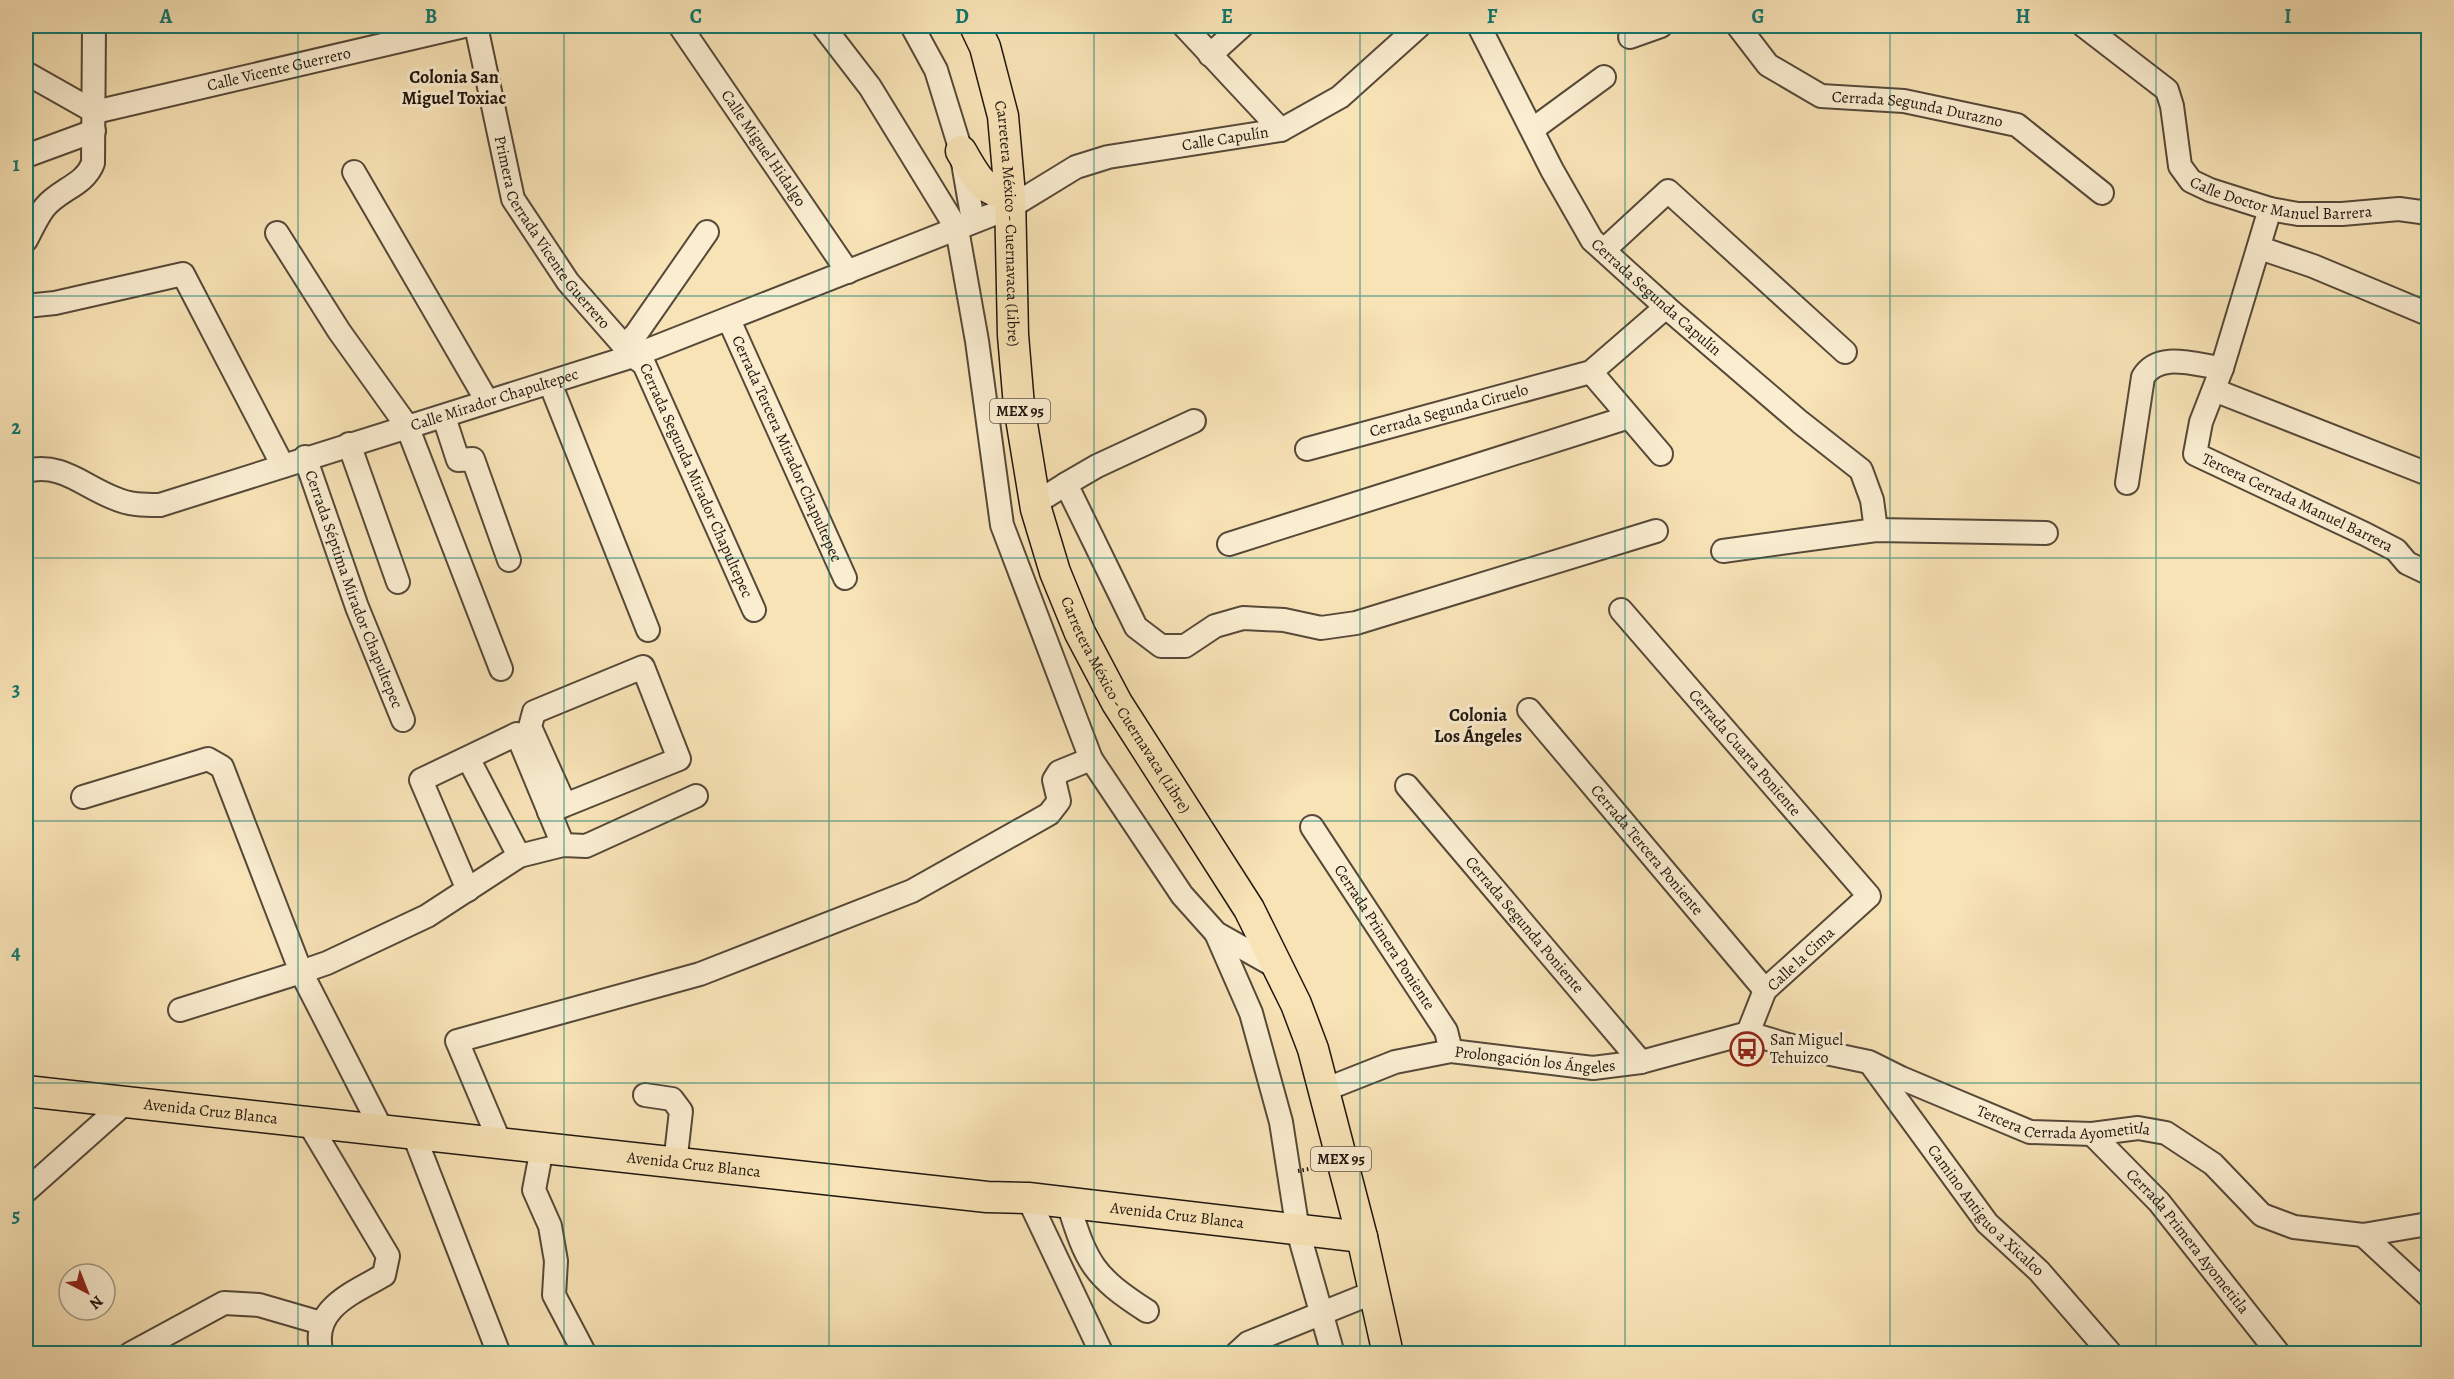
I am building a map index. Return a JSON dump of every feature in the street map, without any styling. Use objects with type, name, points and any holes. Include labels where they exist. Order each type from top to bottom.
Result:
[{"type":"main road","name":"Carretera México - Cuernavaca (Libre)","points":[[975,26],[985,47],[1003,116],[1010,202],[1012,335],[1019,405],[1036,509],[1055,572],[1080,633],[1159,772],[1249,909],[1280,969],[1313,1048],[1362,1237],[1372,1293],[1388,1353]]},
{"type":"main road","points":[[961,151],[975,175],[991,192],[1010,202]]},
{"type":"main road","name":"Avenida Cruz Blanca","points":[[26,1091],[310,1125],[987,1197],[1028,1198],[1362,1237]]},
{"type":"street","points":[[26,240],[45,207],[65,189],[90,173],[93,163],[94,26]]},
{"type":"street","name":"Calle Vicente Guerrero","points":[[26,156],[94,122],[464,26]]},
{"type":"street","name":"Primera Cerrada Vicente Guerrero","points":[[476,26],[513,199],[568,282],[629,351]]},
{"type":"street","name":"Calle Miguel Hidalgo","points":[[680,26],[848,272]]},
{"type":"street","points":[[823,26],[870,87],[964,225]]},
{"type":"street","points":[[912,26],[936,70],[961,151],[964,225],[976,341],[1002,525],[1091,759],[1182,895],[1216,933],[1251,1013],[1281,1122],[1298,1231],[1333,1353]]},
{"type":"street","points":[[1184,26],[1281,130]]},
{"type":"street","points":[[1210,55],[1242,26]]},
{"type":"street","name":"Calle Capulín","points":[[964,225],[1076,167],[1108,157],[1281,130],[1340,97],[1419,26]]},
{"type":"street","name":"Cerrada Segunda Capulín","points":[[1479,26],[1552,170],[1592,240],[1800,422],[1861,470],[1872,500],[1876,530]]},
{"type":"street","points":[[1630,38],[1661,26]]},
{"type":"street","name":"Cerrada Segunda Durazno","points":[[1738,26],[1768,65],[1821,96],[1904,101],[2017,125],[2102,193]]},
{"type":"street","name":"Calle Doctor Manuel Barrera","points":[[2084,26],[2167,90],[2172,106],[2180,166],[2191,181],[2210,190],[2270,209],[2298,214],[2342,214],[2399,209],[2428,213]]},
{"type":"street","points":[[26,72],[94,122]]},
{"type":"street","points":[[1533,129],[1604,77]]},
{"type":"street","points":[[354,172],[487,401]]},
{"type":"street","points":[[1604,250],[1668,191],[1845,352]]},
{"type":"street","points":[[2270,209],[2260,248],[2214,390],[2428,474]]},
{"type":"street","name":"Calle Mirador Chapultepec","points":[[26,471],[39,468],[68,473],[113,498],[137,505],[160,505],[550,383],[629,351],[729,320],[964,225]]},
{"type":"street","points":[[629,351],[636,334],[707,232]]},
{"type":"street","points":[[277,233],[339,331],[407,426],[501,669]]},
{"type":"street","points":[[2260,248],[2313,266],[2428,314]]},
{"type":"street","points":[[26,306],[55,303],[183,274],[283,466]]},
{"type":"street","points":[[1661,454],[1591,372],[1666,307]]},
{"type":"street","name":"Cerrada Tercera Mirador Chapultepec","points":[[729,320],[845,578]]},
{"type":"street","name":"Cerrada Segunda Mirador Chapultepec","points":[[629,351],[644,364],[754,610]]},
{"type":"street","points":[[2127,483],[2143,377],[2150,367],[2162,361],[2222,368]]},
{"type":"street","name":"Cerrada Segunda Ciruelo","points":[[1307,449],[1591,372]]},
{"type":"street","points":[[550,383],[648,630]]},
{"type":"street","name":"Tercera Cerrada Manuel Barrera","points":[[2214,390],[2201,422],[2195,454],[2365,534],[2396,550],[2407,563],[2428,573]]},
{"type":"street","points":[[444,417],[458,460],[473,459],[509,560]]},
{"type":"street","points":[[1229,544],[1629,417]]},
{"type":"street","points":[[1036,509],[1042,499],[1097,466],[1194,421]]},
{"type":"street","points":[[349,444],[398,582]]},
{"type":"street","name":"Cerrada Séptima Mirador Chapultepec","points":[[305,458],[357,607],[403,720]]},
{"type":"street","points":[[1066,484],[1136,627],[1161,646],[1185,646],[1215,626],[1243,618],[1284,620],[1321,628],[1356,623],[1656,531]]},
{"type":"street","points":[[1723,551],[1876,530],[2046,533]]},
{"type":"street","name":"Cerrada Cuarta Poniente","points":[[1621,610],[1869,896]]},
{"type":"street","points":[[557,809],[679,759],[643,667],[534,712],[530,727],[557,809],[562,845]]},
{"type":"street","name":"Cerrada Tercera Poniente","points":[[1529,710],[1765,990]]},
{"type":"street","points":[[468,890],[421,780],[517,734],[557,809]]},
{"type":"street","points":[[468,758],[519,856]]},
{"type":"street","points":[[83,797],[208,759],[222,768],[301,972],[382,1132]]},
{"type":"street","points":[[501,1145],[457,1041],[700,974],[912,891],[1049,814],[1059,801],[1054,780],[1059,772],[1091,759]]},
{"type":"street","name":"Cerrada Segunda Poniente","points":[[1407,786],[1641,1062]]},
{"type":"street","points":[[180,1010],[327,963],[427,916],[519,856],[562,845],[586,846],[696,796]]},
{"type":"street","name":"Cerrada Primera Poniente","points":[[1312,827],[1446,1031],[1451,1051]]},
{"type":"street","name":"Calle la Cima","points":[[1748,1033],[1765,990],[1869,896]]},
{"type":"street","points":[[1216,933],[1280,969]]},
{"type":"street","name":"Prolongación los Ángeles","points":[[1324,1090],[1395,1062],[1451,1051],[1593,1068],[1641,1062],[1748,1033]]},
{"type":"street","name":"Tercera Cerrada Ayometitla","points":[[1748,1033],[1788,1045],[1869,1062],[1901,1078],[2030,1132],[2092,1134],[2138,1128],[2166,1133],[2213,1164],[2262,1215],[2294,1227],[2363,1235],[2428,1224]]},
{"type":"street","name":"Camino Antiguo a Xicalco","points":[[1869,1062],[1987,1223],[2039,1271],[2111,1353]]},
{"type":"street","points":[[645,1095],[672,1099],[681,1111],[675,1164]]},
{"type":"street","points":[[26,1191],[126,1102]]},
{"type":"street","points":[[310,1125],[388,1256],[384,1275],[333,1305],[321,1323],[322,1353]]},
{"type":"street","name":"Cerrada Primera Ayometitla","points":[[2092,1134],[2159,1202],[2279,1353]]},
{"type":"street","points":[[414,1135],[499,1353]]},
{"type":"street","points":[[542,1148],[534,1190],[550,1226],[556,1261],[554,1295],[585,1353]]},
{"type":"street","points":[[1028,1198],[1102,1353]]},
{"type":"street","points":[[1068,1203],[1083,1251],[1098,1274],[1118,1292],[1147,1311]]},
{"type":"street","points":[[2363,1235],[2428,1295]]},
{"type":"street","points":[[1236,1353],[1248,1343],[1372,1293]]},
{"type":"street","points":[[130,1353],[224,1303],[258,1305],[321,1323]]},
{"type":"path","points":[[1298,1171],[1357,1160]]},
{"type":"place","name":"San Miguel Tehuizco","points":[[1747,1049]]},
{"type":"district","name":"Colonia San Miguel Toxiac","points":[[454,88]]},
{"type":"district","name":"Colonia Los Ángeles","points":[[1478,725]]}]
